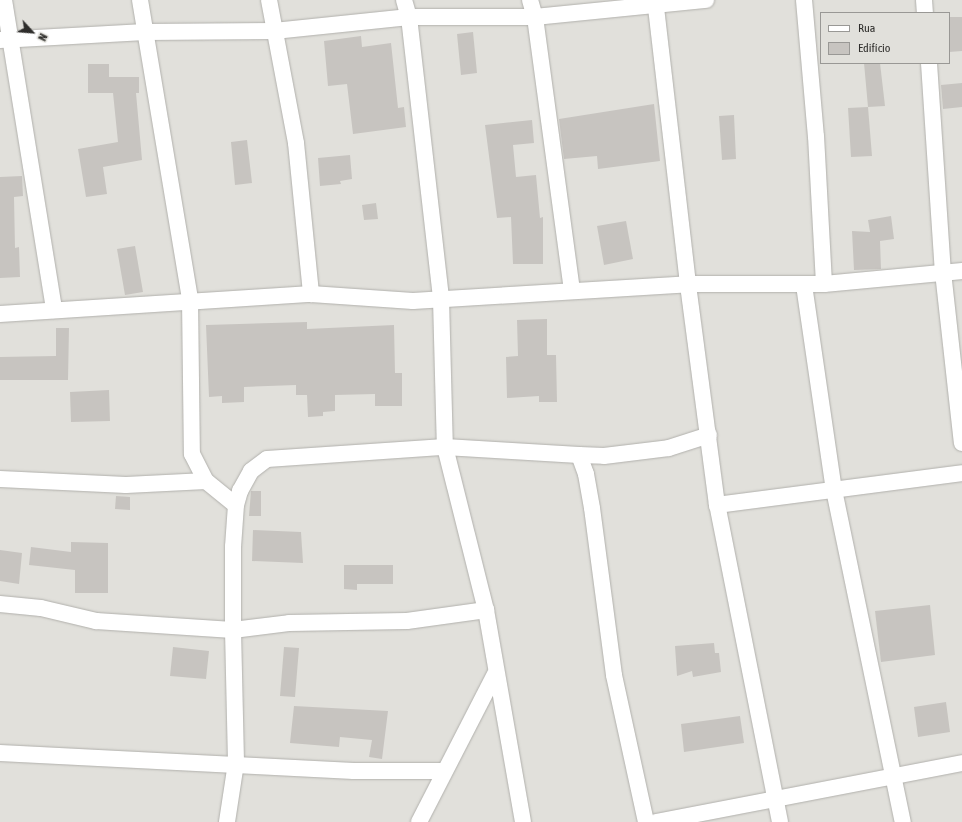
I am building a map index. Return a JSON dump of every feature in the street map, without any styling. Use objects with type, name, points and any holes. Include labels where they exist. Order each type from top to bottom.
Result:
[{"type":"street","points":[[4,0],[5,40],[54,310]]},
{"type":"street","points":[[140,0],[190,299],[192,454],[206,481],[236,505]]},
{"type":"street","points":[[269,0],[296,144],[311,294]]},
{"type":"street","points":[[404,0],[409,17],[441,299],[445,447],[486,610],[495,674],[523,822]]},
{"type":"street","points":[[530,0],[536,17],[572,290]]},
{"type":"street","points":[[5,40],[145,32],[274,31],[409,17],[536,17],[655,3],[706,0]]},
{"type":"street","points":[[804,0],[816,136],[824,284]]},
{"type":"street","points":[[924,0],[925,12]]},
{"type":"street","points":[[655,3],[688,284],[710,435],[717,504],[780,822]]},
{"type":"street","points":[[929,64],[943,272],[962,443]]},
{"type":"street","points":[[0,314],[190,299],[311,294],[413,301],[688,284],[804,285],[962,271]]},
{"type":"street","points":[[804,285],[834,490],[892,777],[903,822]]},
{"type":"street","points":[[227,822],[236,763],[233,547],[236,505],[240,491],[251,471],[267,459],[445,447],[604,456],[669,448],[710,435]]},
{"type":"street","points":[[579,455],[586,474],[592,508],[614,675],[646,822]]},
{"type":"street","points":[[717,504],[962,473]]},
{"type":"street","points":[[0,479],[133,485],[206,481]]},
{"type":"street","points":[[0,604],[41,608],[96,621],[233,630],[290,623],[408,621],[486,610]]},
{"type":"street","points":[[419,822],[495,674]]},
{"type":"street","points":[[0,753],[236,763],[354,771],[444,771]]},
{"type":"street","points":[[656,822],[962,763]]},
{"type":"building","points":[[950,17],[962,17],[962,51],[950,52]]},
{"type":"building","points":[[473,32],[477,73],[461,75],[457,34]]},
{"type":"building","points":[[361,36],[362,47],[391,43],[398,108],[404,107],[406,127],[353,134],[347,84],[328,86],[324,41]]},
{"type":"building","points":[[88,64],[109,64],[109,77],[139,77],[139,93],[136,93],[142,160],[103,167],[107,194],[86,197],[78,149],[118,142],[113,93],[88,93]]},
{"type":"building","points":[[864,64],[880,64],[885,106],[868,107]]},
{"type":"building","points":[[962,83],[962,107],[943,109],[941,85]]},
{"type":"building","points":[[654,104],[660,161],[598,169],[597,156],[564,159],[559,119]]},
{"type":"building","points":[[868,107],[872,156],[851,157],[848,108]]},
{"type":"building","points":[[734,115],[736,159],[722,160],[719,116]]},
{"type":"building","points":[[532,120],[534,143],[513,145],[516,177],[536,175],[540,218],[543,217],[543,264],[513,264],[511,217],[497,218],[485,125]]},
{"type":"building","points":[[247,140],[252,183],[235,185],[231,142]]},
{"type":"building","points":[[350,155],[352,179],[340,181],[341,184],[320,186],[318,158]]},
{"type":"building","points":[[22,176],[23,196],[14,197],[15,248],[19,247],[20,277],[0,278],[0,177]]},
{"type":"building","points":[[376,203],[378,219],[364,220],[362,205]]},
{"type":"building","points":[[891,216],[894,239],[880,241],[881,269],[854,270],[852,231],[870,232],[868,220]]},
{"type":"building","points":[[626,221],[633,259],[604,265],[597,226]]},
{"type":"building","points":[[135,246],[143,292],[125,295],[117,249]]},
{"type":"building","points":[[547,319],[547,355],[556,355],[557,402],[539,402],[539,396],[507,398],[506,357],[518,356],[517,320]]},
{"type":"building","points":[[307,322],[307,329],[394,325],[395,373],[402,373],[402,406],[375,406],[375,394],[335,395],[335,411],[323,412],[323,416],[308,417],[307,395],[296,395],[296,385],[244,387],[244,402],[222,403],[222,396],[209,397],[206,325]]},
{"type":"building","points":[[56,328],[69,328],[68,380],[0,380],[0,357],[56,356]]},
{"type":"building","points":[[109,390],[110,421],[71,422],[70,392]]},
{"type":"building","points":[[251,491],[261,491],[261,516],[249,516]]},
{"type":"building","points":[[116,496],[130,497],[130,510],[115,509]]},
{"type":"building","points":[[253,530],[301,532],[303,563],[252,561]]},
{"type":"building","points":[[71,542],[108,543],[108,593],[75,593],[75,570],[29,565],[31,547],[71,552]]},
{"type":"building","points":[[0,550],[22,553],[19,584],[0,581]]},
{"type":"building","points":[[344,565],[393,565],[393,584],[357,584],[357,590],[344,589]]},
{"type":"building","points":[[930,605],[935,655],[881,662],[875,611]]},
{"type":"building","points":[[714,643],[715,653],[719,653],[721,672],[693,677],[692,671],[677,676],[675,646]]},
{"type":"building","points":[[173,647],[209,651],[206,679],[170,676]]},
{"type":"building","points":[[284,647],[299,648],[295,697],[280,696]]},
{"type":"building","points":[[946,702],[950,732],[918,737],[914,707]]},
{"type":"building","points":[[294,706],[388,711],[382,759],[369,757],[372,740],[340,737],[339,747],[290,743]]},
{"type":"building","points":[[740,716],[744,743],[684,752],[681,724]]}]
